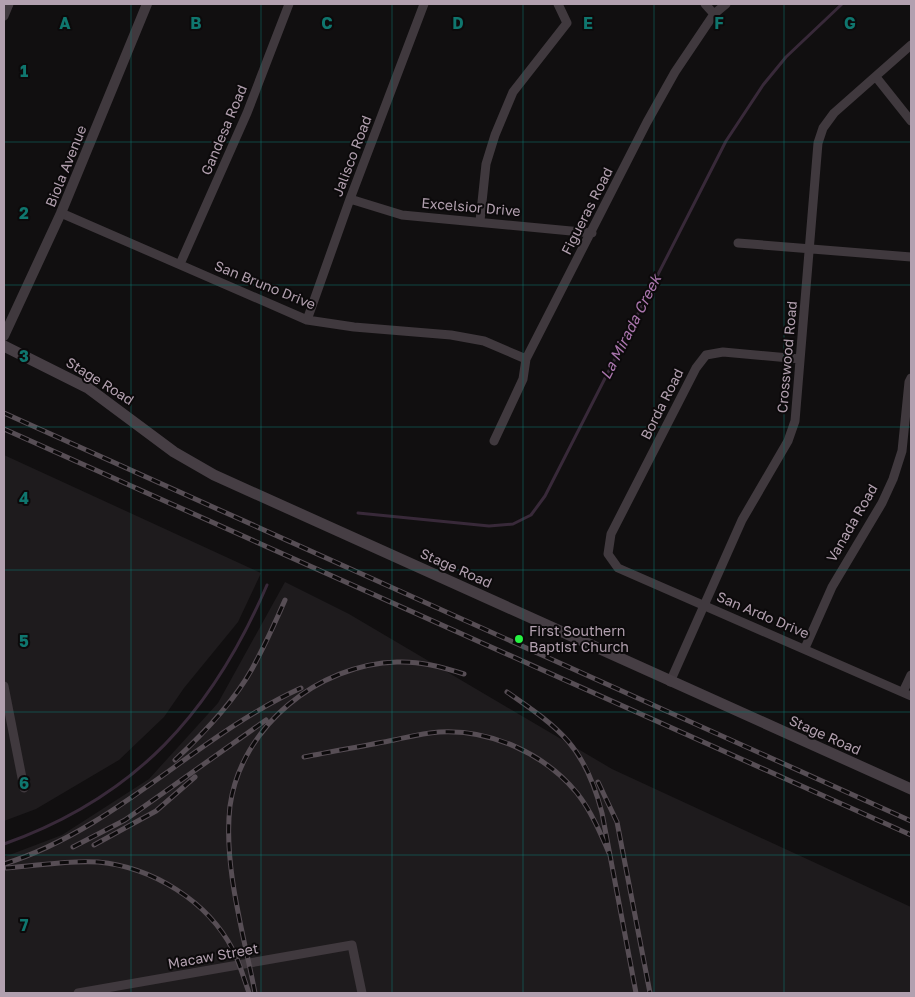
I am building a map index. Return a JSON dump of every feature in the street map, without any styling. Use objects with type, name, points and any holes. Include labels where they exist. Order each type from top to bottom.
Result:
[{"type":"main road","name":"Stage Road","points":[[4,346],[88,388],[174,452],[214,475],[911,789]]},
{"type":"street","points":[[4,16],[9,4]]},
{"type":"street","name":"Biola Avenue","points":[[4,336],[61,213],[147,4]]},
{"type":"street","name":"Gandesa Road","points":[[180,264],[247,113],[289,4]]},
{"type":"street","name":"Jalisco Road","points":[[307,320],[350,199],[424,4]]},
{"type":"street","points":[[480,221],[486,164],[494,135],[513,92],[566,23],[558,4]]},
{"type":"street","points":[[705,4],[714,14]]},
{"type":"street","name":"Figueras Road","points":[[494,441],[523,379],[526,359],[656,105],[675,72],[714,14],[726,4]]},
{"type":"street","name":"Crosswood Road","points":[[670,682],[742,520],[788,442],[795,421],[818,143],[823,128],[834,113],[911,45]]},
{"type":"street","points":[[876,77],[911,121]]},
{"type":"street","name":"Excelsior Drive","points":[[350,199],[402,215],[592,233]]},
{"type":"street","name":"San Bruno Drive","points":[[61,213],[307,320],[354,327],[451,335],[484,341],[526,359]]},
{"type":"street","points":[[738,243],[911,257]]},
{"type":"street","name":"Borda Road","points":[[608,554],[610,534],[696,368],[706,355],[722,352],[800,359]]},
{"type":"street","name":"Vanada Road","points":[[806,648],[832,587],[882,504],[893,479],[902,451],[908,382],[911,378]]},
{"type":"street","name":"San Ardo Drive","points":[[608,554],[618,568],[806,648],[907,694]]},
{"type":"street","points":[[907,694],[911,675]]},
{"type":"street","points":[[4,686],[24,788]]},
{"type":"street","name":"Macaw Street","points":[[78,993],[352,945],[362,993]]},
{"type":"shaded area","points":[[4,455],[261,573],[238,622],[184,688],[164,717],[119,760],[36,809],[4,821]]},
{"type":"shaded area","points":[[285,582],[349,614],[612,769],[911,907],[911,993],[4,993],[4,857],[62,835],[149,779],[218,703]]},
{"type":"waterway","name":"La Mirada Creek","points":[[358,513],[489,526],[513,524],[531,515],[545,496],[726,141],[763,85],[786,57],[842,4]]},
{"type":"waterway","name":"La Mirada Creek","points":[[4,844],[51,825],[93,802],[131,775],[164,745],[194,711],[221,673],[245,631],[267,585]]},
{"type":"railway","points":[[4,413],[911,821]]},
{"type":"railway","points":[[4,429],[911,835]]},
{"type":"railway","points":[[175,760],[217,718],[236,694],[261,652],[285,600]]},
{"type":"railway","points":[[255,993],[236,900],[229,852],[230,806],[237,777],[250,750],[267,726],[288,705],[313,687],[340,674],[368,665],[397,662],[431,665],[464,674]]},
{"type":"railway","points":[[4,864],[45,848],[83,828],[120,806],[226,731],[263,708],[301,688]]},
{"type":"railway","points":[[507,692],[556,729],[579,755],[588,771],[602,813],[636,993]]},
{"type":"railway","points":[[73,847],[125,820],[266,720]]},
{"type":"railway","points":[[304,757],[439,732],[458,732],[496,739],[532,755],[564,779],[587,807],[609,853]]},
{"type":"railway","points":[[94,845],[156,811],[195,777]]},
{"type":"railway","points":[[598,782],[617,822],[650,993]]},
{"type":"railway","points":[[6,868],[63,862],[98,862],[118,865],[158,879],[194,902],[222,932],[233,950],[249,993]]},
{"type":"place","name":"First Southern Baptist Church","points":[[519,639]]}]
